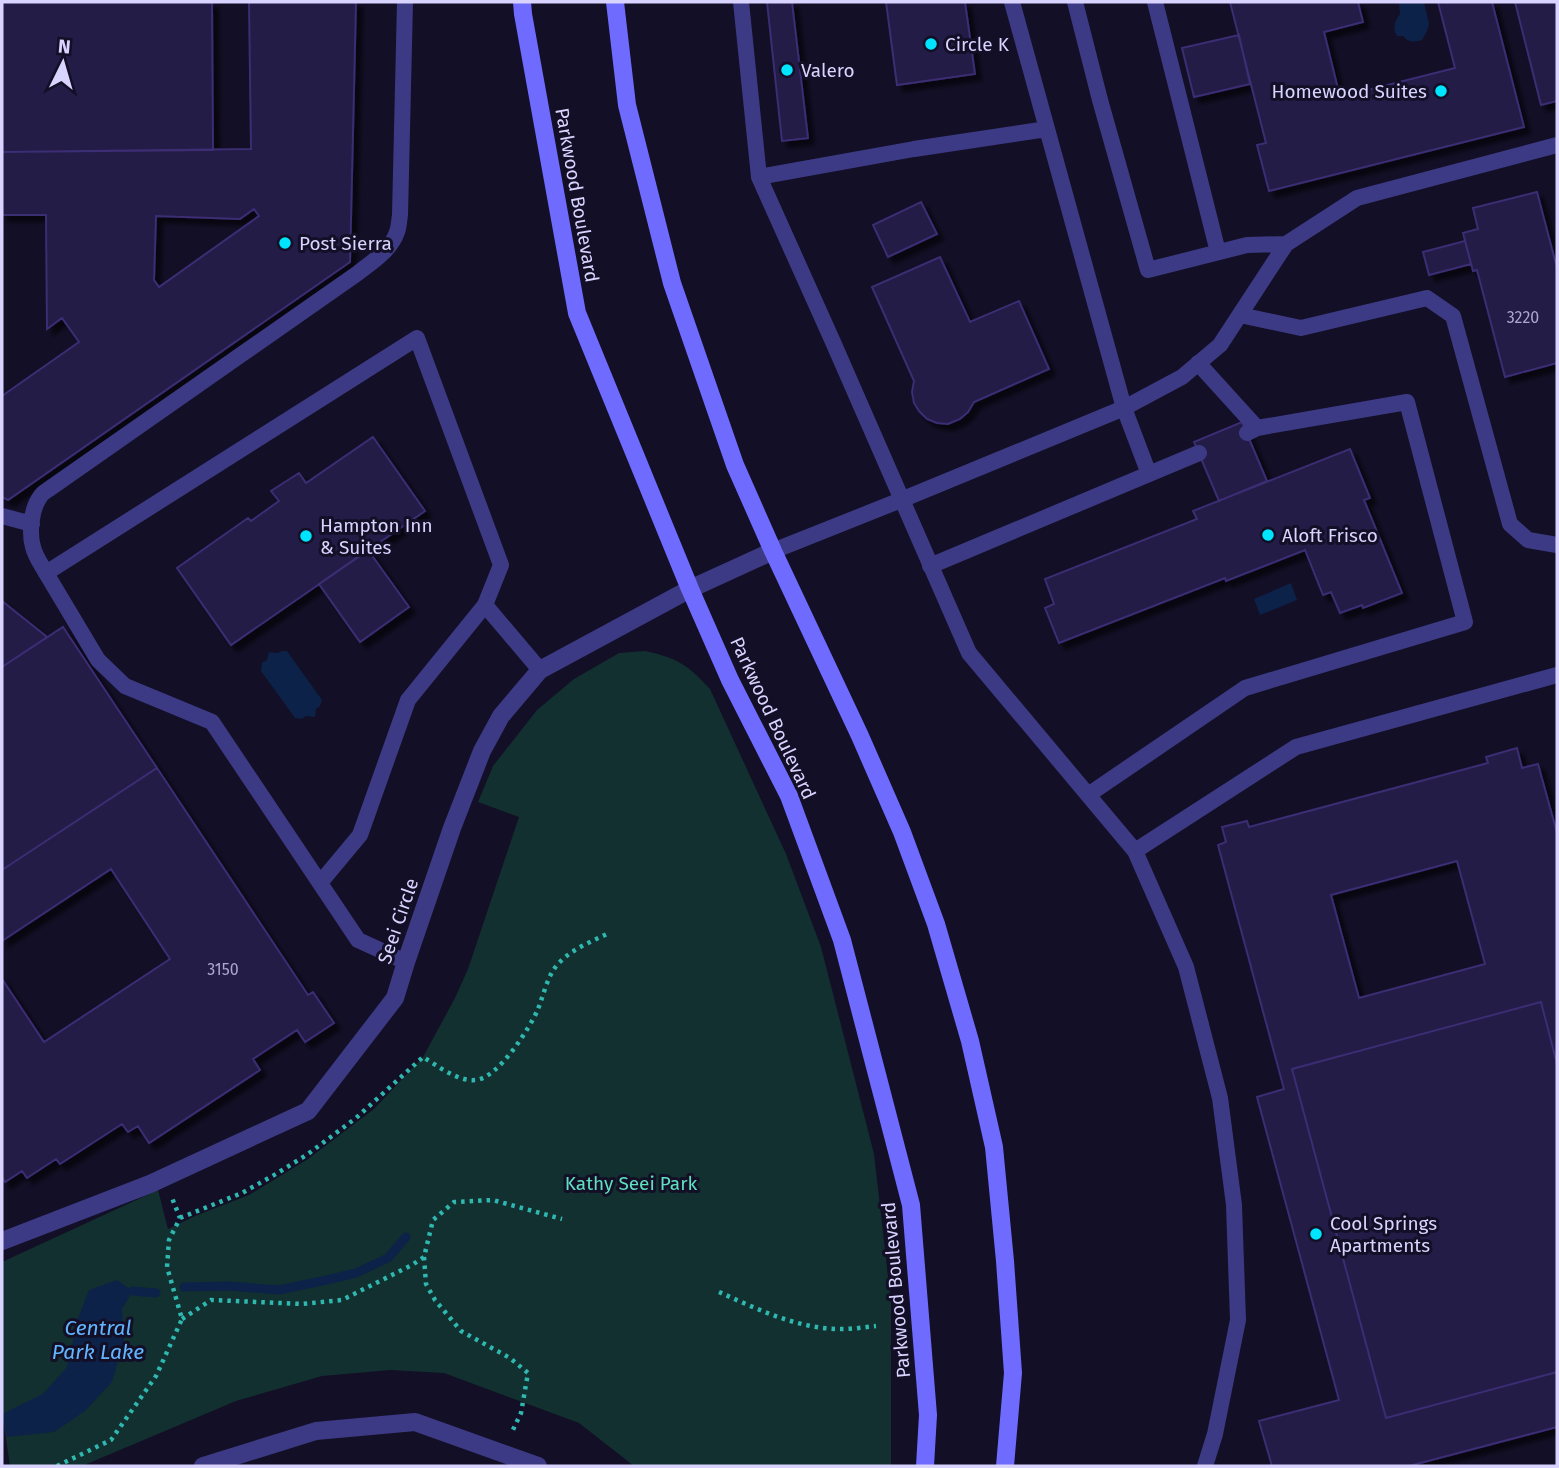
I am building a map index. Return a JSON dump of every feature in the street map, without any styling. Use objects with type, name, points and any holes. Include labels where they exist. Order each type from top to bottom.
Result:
[{"type":"main road","name":"Parkwood Boulevard","points":[[522,2],[577,313],[690,589],[730,680],[789,796],[842,940],[911,1205],[928,1415],[925,1466]]},
{"type":"main road","points":[[615,2],[627,105],[672,283],[735,465],[902,832],[936,925],[970,1041],[994,1147],[1005,1261],[1013,1373],[1005,1466]]},
{"type":"street","name":"Seei Circle","points":[[2,1241],[164,1177],[308,1111],[395,998],[452,828],[482,751],[501,716],[540,670],[690,589],[772,551]]},
{"type":"street","points":[[203,1466],[316,1431],[415,1422],[538,1466]]},
{"type":"lane","points":[[405,2],[400,215],[397,232],[386,249],[358,273],[40,496],[33,515],[32,545],[94,664],[125,685],[212,722],[358,940],[406,962]]},
{"type":"lane","points":[[741,2],[758,177],[969,653],[1135,851],[1186,967],[1220,1098],[1234,1205],[1238,1320],[1215,1434],[1205,1466]]},
{"type":"lane","points":[[1012,2],[1124,408],[1149,474]]},
{"type":"lane","points":[[1075,2],[1148,270],[1247,245],[1286,244]]},
{"type":"lane","points":[[1155,2],[1218,252]]},
{"type":"lane","points":[[758,177],[1047,129]]},
{"type":"lane","points":[[772,551],[1124,408],[1182,377],[1220,345],[1286,244],[1357,198],[1557,145]]},
{"type":"lane","points":[[1240,314],[1301,328],[1427,298],[1453,316],[1510,524],[1528,540],[1557,545]]},
{"type":"lane","points":[[46,573],[417,338],[501,565],[485,604],[408,700],[360,835],[320,883]]},
{"type":"lane","points":[[1088,795],[1245,688],[1465,622],[1407,402],[1252,431],[1198,363]]},
{"type":"lane","points":[[930,566],[1199,453]]},
{"type":"lane","points":[[2,516],[32,524]]},
{"type":"lane","points":[[485,604],[540,670]]},
{"type":"lane","points":[[1135,851],[1296,747],[1557,675]]},
{"type":"path","points":[[182,1319],[167,1267],[169,1240],[180,1218],[242,1193],[308,1154],[355,1118],[423,1057],[449,1073],[474,1081],[484,1078],[515,1050],[538,1009],[551,973],[558,963],[569,954],[607,934]]},
{"type":"path","points":[[164,1177],[180,1218]]},
{"type":"path","points":[[502,1454],[521,1413],[528,1373],[510,1358],[461,1331],[435,1300],[426,1284],[424,1257],[433,1220],[454,1202],[493,1200],[562,1219]]},
{"type":"path","points":[[57,1466],[111,1440],[156,1376],[182,1319],[211,1300],[302,1304],[342,1300],[424,1257]]},
{"type":"path","points":[[719,1292],[759,1311],[817,1327],[843,1329],[876,1326]]},
{"type":"green space","name":"Kathy Seei Park","points":[[645,651],[681,663],[710,689],[786,854],[821,947],[874,1154],[891,1302],[891,1466],[634,1466],[579,1423],[444,1373],[390,1370],[322,1376],[236,1401],[82,1466],[10,1466],[2,1412],[2,1262],[158,1190],[168,1229],[249,1195],[308,1159],[374,1109],[423,1057],[468,969],[519,817],[478,802],[493,766],[537,710],[574,679],[619,653]]},
{"type":"water","points":[[1399,2],[1424,2],[1429,24],[1422,40],[1407,40],[1395,33],[1394,27],[1400,14]]},
{"type":"water","points":[[1291,583],[1297,600],[1260,615],[1254,599]]},
{"type":"water","points":[[287,651],[322,700],[316,709],[315,717],[295,718],[261,671],[262,663],[267,660],[269,652]]},
{"type":"water","name":"Central Park Lake","points":[[117,1280],[133,1291],[122,1309],[124,1340],[112,1382],[85,1411],[54,1432],[6,1437],[2,1414],[43,1394],[67,1367],[78,1318],[89,1290]]},
{"type":"building","points":[[2,2],[212,2],[213,150],[2,152]]},
{"type":"building","name":"Post Sierra","points":[[249,2],[356,2],[350,262],[8,500],[2,497],[2,396],[79,342],[62,318],[47,329],[46,215],[2,215],[2,152],[251,149]],"holes":[[[254,209],[259,216],[159,287],[154,280],[156,216],[240,219]]]},
{"type":"building","name":"Valero","points":[[767,2],[792,2],[808,138],[782,141]]},
{"type":"building","name":"Circle K","points":[[886,2],[965,2],[975,74],[897,85]]},
{"type":"building","name":"Homewood Suites","points":[[1230,2],[1358,2],[1363,22],[1324,32],[1340,97],[1455,68],[1438,2],[1492,2],[1524,127],[1269,191],[1257,145],[1266,143]]},
{"type":"building","points":[[1515,2],[1557,2],[1557,101],[1541,105]]},
{"type":"building","points":[[1239,35],[1250,84],[1194,97],[1182,48]]},
{"type":"building","points":[[1537,192],[1557,268],[1557,363],[1505,377],[1477,270],[1473,271],[1463,233],[1478,229],[1473,208]]},
{"type":"building","points":[[921,202],[937,234],[888,257],[873,225]]},
{"type":"building","points":[[1465,241],[1471,264],[1429,275],[1423,252]]},
{"type":"building","points":[[940,257],[970,322],[1019,301],[1049,369],[974,402],[960,419],[948,424],[927,419],[914,403],[914,381],[872,287]]},
{"type":"building","points":[[1242,422],[1267,481],[1219,501],[1194,442]]},
{"type":"building","name":"Hampton Inn & Suites","points":[[373,437],[425,511],[231,645],[177,568],[248,518],[251,521],[279,501],[271,491],[299,473],[306,483]]},
{"type":"building","name":"Aloft Frisco","points":[[1350,449],[1370,498],[1364,500],[1402,593],[1363,608],[1362,605],[1340,613],[1331,592],[1323,595],[1305,550],[1059,643],[1045,608],[1054,604],[1045,579],[1197,519],[1193,511]]},
{"type":"building","points":[[368,550],[409,607],[360,642],[319,584]]},
{"type":"building","points":[[2,601],[47,637],[2,667]]},
{"type":"building","points":[[63,627],[157,768],[2,870],[2,667]]},
{"type":"building","name":"Cool Springs Apartments","points":[[1517,748],[1522,768],[1538,764],[1557,833],[1557,1064],[1541,1002],[1292,1069],[1386,1418],[1557,1372],[1557,1427],[1409,1466],[1272,1466],[1259,1421],[1339,1400],[1257,1097],[1284,1089],[1218,845],[1226,842],[1222,827],[1247,821],[1249,827],[1488,763],[1486,757]],"holes":[[[1457,861],[1485,964],[1359,998],[1331,895]]]},
{"type":"building","points":[[157,768],[308,995],[313,992],[334,1023],[305,1042],[297,1030],[253,1059],[260,1070],[149,1143],[138,1126],[128,1132],[122,1124],[60,1164],[56,1159],[27,1178],[22,1171],[5,1182],[2,1177],[2,979],[44,1042],[170,959],[111,869],[2,941],[2,870]]},
{"type":"building","points":[[1541,1002],[1557,1064],[1557,1372],[1386,1418],[1292,1069]]},
{"type":"waterway","points":[[184,1287],[230,1286],[279,1290],[322,1281],[356,1273],[388,1258],[406,1237]]},
{"type":"waterway","points":[[133,1291],[156,1293]]},
{"type":"place","name":"Circle K","points":[[931,44]]},
{"type":"place","name":"Valero","points":[[787,70]]},
{"type":"place","name":"Homewood Suites","points":[[1441,91]]},
{"type":"place","name":"Post Sierra","points":[[285,243]]},
{"type":"place","name":"Aloft Frisco","points":[[1268,535]]},
{"type":"place","name":"Hampton Inn & Suites","points":[[306,536]]},
{"type":"place","name":"Cool Springs Apartments","points":[[1316,1234]]}]
